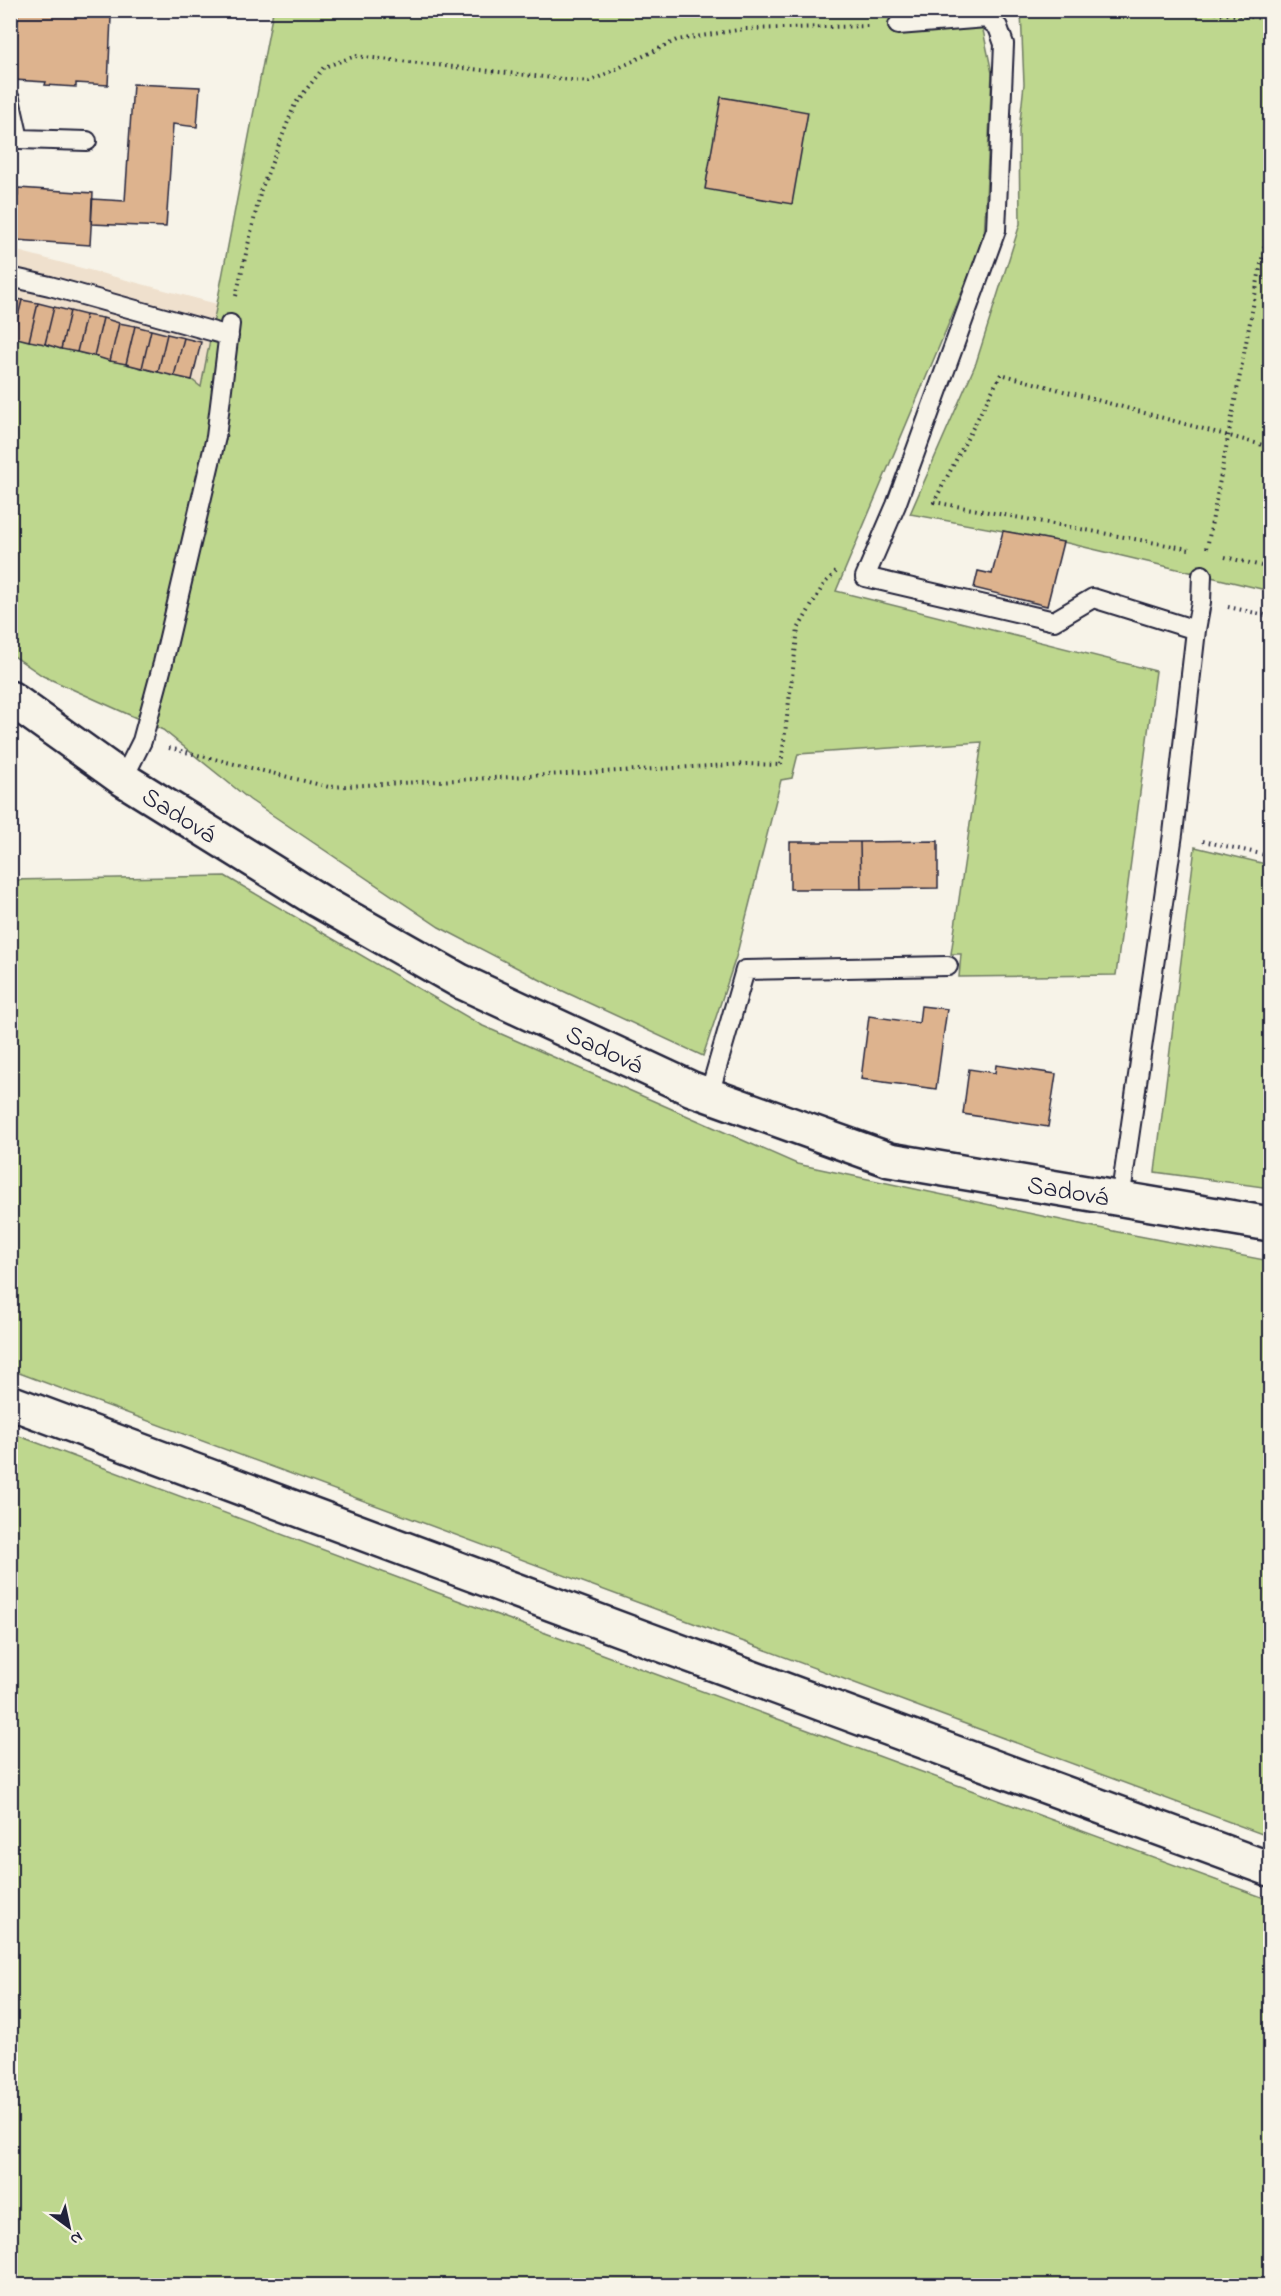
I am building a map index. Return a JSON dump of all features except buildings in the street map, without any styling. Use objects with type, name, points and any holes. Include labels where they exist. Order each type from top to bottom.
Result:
[{"type":"street","name":"Sadová","points":[[10,698],[123,779],[319,901],[460,981],[709,1095],[890,1160],[1270,1224]]},
{"type":"street","points":[[10,1402],[1270,1869]]},
{"type":"lane","points":[[898,25],[986,18],[998,27],[1004,44],[996,230],[896,505],[865,577],[1054,621],[1093,598],[1196,630]]},
{"type":"lane","points":[[10,99],[19,139],[87,141]]},
{"type":"lane","points":[[10,277],[229,330],[216,436],[163,663],[142,741],[123,779]]},
{"type":"lane","points":[[1120,1200],[1173,834],[1201,602],[1202,575]]},
{"type":"lane","points":[[709,1095],[745,970],[948,966]]},
{"type":"path","points":[[1191,10],[1270,19]]},
{"type":"path","points":[[229,330],[261,190],[295,104],[324,67],[355,56],[589,82],[677,40],[744,29],[898,25]]},
{"type":"path","points":[[1202,575],[1269,222]]},
{"type":"path","points":[[1270,447],[1001,374],[934,502],[1207,552],[1270,568]]},
{"type":"path","points":[[142,741],[329,787],[747,764],[781,765],[798,629],[824,584],[844,564],[865,577]]},
{"type":"path","points":[[1201,602],[1270,616]]},
{"type":"path","points":[[1173,834],[1270,856]]},
{"type":"shaded area","points":[[10,249],[217,304],[201,388],[192,380],[11,336]]},
{"type":"green space","points":[[273,11],[979,11],[992,73],[984,240],[836,591],[1156,671],[1116,975],[959,977],[961,954],[951,954],[982,742],[798,754],[792,778],[781,780],[736,957],[703,1056],[550,985],[439,927],[250,800],[163,730],[43,676],[11,654],[11,336],[192,380],[201,387]]},
{"type":"green space","points":[[1021,11],[1270,11],[1270,591],[1063,542],[910,514],[976,363],[1020,224],[1019,131],[1024,84]]},
{"type":"green space","points":[[1195,847],[1270,865],[1270,1188],[1155,1172]]},
{"type":"green space","points":[[225,876],[483,1026],[797,1164],[1118,1232],[1270,1261],[1270,1837],[11,1370],[11,880]]},
{"type":"green space","points":[[11,1433],[639,1668],[1270,1900],[1270,2285],[11,2285]]}]
